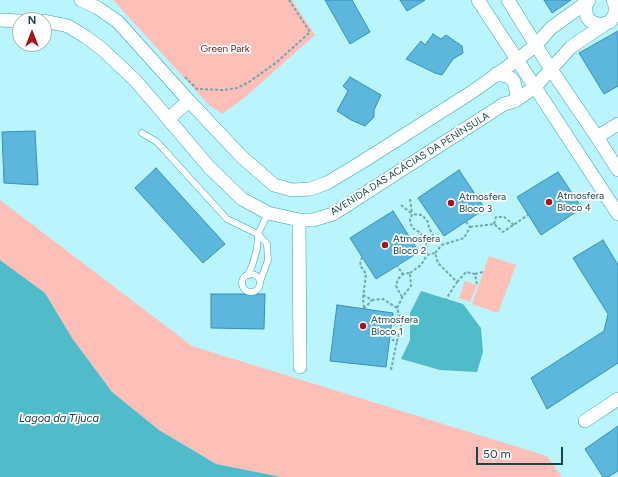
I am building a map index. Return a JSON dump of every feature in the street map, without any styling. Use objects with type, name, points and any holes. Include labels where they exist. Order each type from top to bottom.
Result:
[{"type":"street","points":[[81,0],[98,8],[118,22],[242,158],[274,185],[292,190],[310,189],[328,183],[472,92],[517,60],[536,45],[551,28],[588,1]]},
{"type":"street","points":[[478,0],[618,214]]},
{"type":"street","points":[[508,0],[550,68],[618,170]]},
{"type":"street","points":[[588,1],[586,12],[590,21],[600,25],[605,24]]},
{"type":"street","name":"AVENIDA DAS ACÁCIAS DA PENÍNSULA","points":[[52,23],[68,26],[103,50],[136,81],[209,167],[242,199],[268,213],[299,220],[313,220],[333,214],[504,104],[515,101],[535,87],[550,68],[571,47],[610,22],[616,7]]},
{"type":"street","points":[[0,20],[12,21]]},
{"type":"street","points":[[505,42],[511,46],[523,44],[526,40],[526,30]]},
{"type":"street","points":[[496,74],[507,76],[514,82],[516,94],[515,101]]},
{"type":"street","points":[[168,119],[189,101]]},
{"type":"street","points":[[597,137],[618,124]]},
{"type":"street","points":[[299,220],[300,367]]},
{"type":"street","points":[[584,421],[618,399]]},
{"type":"lane","points":[[142,133],[157,142],[227,219],[258,234],[267,244],[268,260],[260,286],[255,291],[247,291],[244,288],[243,281],[248,275],[252,266],[257,249],[258,234],[268,213]]},
{"type":"lane","points":[[248,275],[256,276],[260,282]]},
{"type":"path","points":[[180,72],[197,89],[223,90],[237,88],[249,82],[276,62],[310,32],[289,0]]},
{"type":"path","points":[[402,297],[396,286],[398,279],[403,274],[410,273],[421,265],[427,255],[426,241],[419,232],[412,228],[410,220],[412,214],[410,199]]},
{"type":"path","points":[[401,205],[412,214],[422,215],[428,222],[429,228],[433,235],[442,245]]},
{"type":"path","points":[[470,227],[494,224],[503,232],[528,215]]},
{"type":"path","points":[[494,224],[496,217],[504,217],[514,225]]},
{"type":"path","points":[[466,222],[470,227]]},
{"type":"path","points":[[427,255],[435,253],[442,245],[464,238],[470,227]]},
{"type":"path","points":[[435,253],[438,263],[457,282]]},
{"type":"path","points":[[362,257],[360,265],[366,274],[363,295],[364,308],[372,300]]},
{"type":"path","points":[[397,266],[403,274]]},
{"type":"path","points":[[446,299],[457,282],[466,272],[475,274],[483,272]]},
{"type":"path","points":[[397,308],[402,297],[411,286],[410,273]]},
{"type":"path","points":[[475,274],[476,285]]},
{"type":"path","points":[[363,295],[372,300],[384,299],[397,308],[402,322],[391,370]]},
{"type":"path","points":[[389,339],[397,341]]},
{"type":"green space","name":"Green Park","points":[[113,0],[292,0],[315,35],[243,99],[222,114],[209,105]]},
{"type":"green space","points":[[0,200],[192,346],[547,456],[562,477],[281,477],[216,464],[159,430],[112,392],[72,338],[45,293],[0,260]]},
{"type":"green space","points":[[489,256],[516,265],[498,313],[472,304]]},
{"type":"green space","points":[[465,281],[477,285],[470,302],[459,298]]},
{"type":"water","name":"Lagoa da Tijuca","points":[[0,260],[45,293],[72,338],[112,392],[159,430],[216,464],[281,477],[0,477]]},
{"type":"water","points":[[421,291],[463,304],[481,328],[483,352],[477,372],[440,370],[401,359],[410,340],[410,313]]},
{"type":"building","points":[[325,0],[352,0],[370,32],[350,44]]},
{"type":"building","points":[[400,0],[425,0],[407,11]]},
{"type":"building","points":[[544,0],[571,0],[552,13]]},
{"type":"building","points":[[618,31],[618,86],[604,94],[579,53]]},
{"type":"building","points":[[433,34],[441,39],[446,35],[462,46],[463,53],[453,59],[442,75],[406,59],[421,41],[425,45]]},
{"type":"building","points":[[350,77],[381,95],[374,110],[374,117],[365,126],[351,120],[337,111],[348,91],[343,86]]},
{"type":"building","points":[[35,131],[38,185],[4,183],[2,132]]},
{"type":"building","points":[[156,168],[225,244],[203,263],[135,188]]},
{"type":"building","name":"Atmosfera Bloco 3","points":[[459,170],[485,209],[444,236],[418,198]]},
{"type":"building","name":"Atmosfera Bloco 4","points":[[558,172],[582,208],[541,235],[517,197]]},
{"type":"building","name":"Atmosfera Bloco 2","points":[[393,211],[419,252],[376,279],[350,238]]},
{"type":"building","points":[[603,240],[618,265],[618,363],[547,409],[531,378],[604,331],[608,314],[573,258]]},
{"type":"building","points":[[211,294],[265,294],[264,329],[211,328]]},
{"type":"building","name":"Atmosfera Bloco 1","points":[[337,305],[393,313],[386,367],[330,361]]},
{"type":"building","points":[[618,426],[618,471],[608,477],[603,477],[585,449]]},
{"type":"place","name":"Atmosfera Bloco 4","points":[[549,202]]},
{"type":"place","name":"Atmosfera Bloco 3","points":[[451,203]]},
{"type":"place","name":"Atmosfera Bloco 2","points":[[385,245]]},
{"type":"place","name":"Atmosfera Bloco 1","points":[[363,326]]}]
